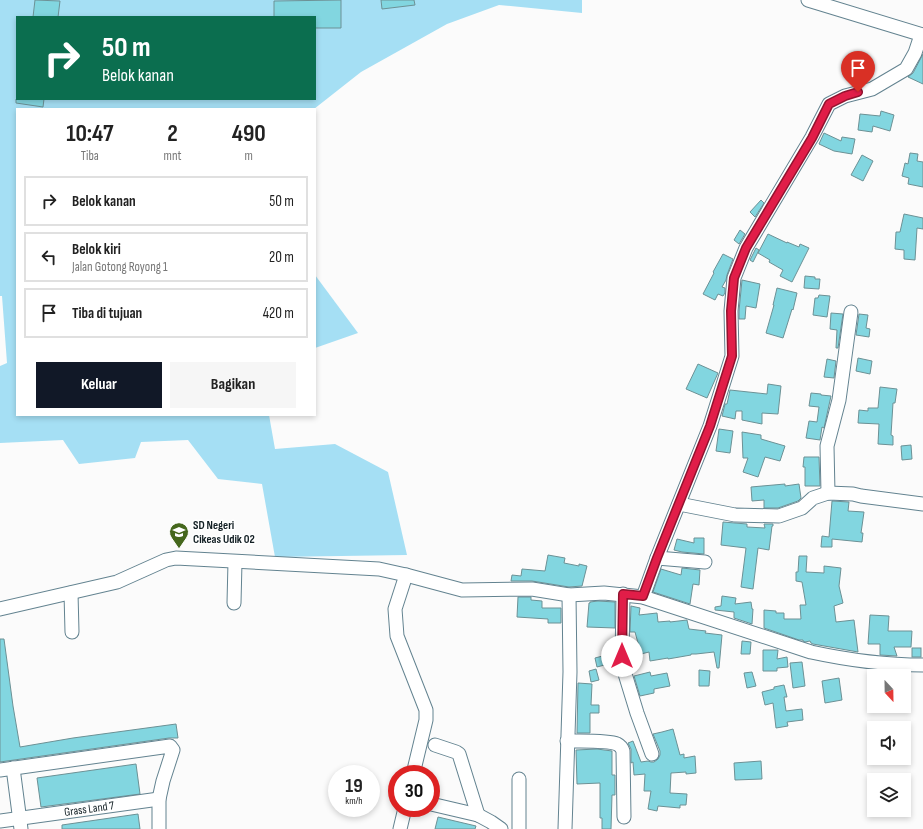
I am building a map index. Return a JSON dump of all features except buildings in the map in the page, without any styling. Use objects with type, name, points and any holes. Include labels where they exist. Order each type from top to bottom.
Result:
[{"type":"street","points":[[643,596],[710,426],[732,356],[731,311],[734,278],[746,248],[812,138],[829,104],[845,96],[872,89],[906,69],[922,35],[808,0]]},
{"type":"street","points":[[828,493],[827,446],[839,400],[851,312]]},
{"type":"street","points":[[679,504],[734,515],[779,516],[802,508],[813,498],[828,493],[853,494],[923,504]]},
{"type":"street","points":[[0,609],[118,582],[166,560],[176,558],[379,569],[462,590],[532,589],[569,595],[604,593],[643,596],[811,652],[845,659],[923,666]]},
{"type":"street","points":[[657,558],[705,562]]},
{"type":"street","points":[[234,603],[235,562]]},
{"type":"street","points":[[406,575],[395,609],[397,636],[426,710],[426,720],[415,765]]},
{"type":"street","points":[[72,593],[72,632]]},
{"type":"street","points":[[623,594],[622,664],[637,713],[652,754]]},
{"type":"street","points":[[566,829],[570,672],[569,595]]},
{"type":"street","points":[[568,741],[608,742],[621,747],[624,752],[624,817]]},
{"type":"street","points":[[20,824],[6,769],[170,746],[173,750],[159,799],[159,829]]},
{"type":"street","points":[[435,746],[460,754],[478,815]]},
{"type":"street","points":[[519,829],[520,778]]},
{"type":"street","name":"Grass Land 7","points":[[0,821],[20,824],[159,799]]},
{"type":"street","points":[[440,806],[478,815],[501,829]]},
{"type":"street","points":[[400,829],[403,817]]},
{"type":"shaded area","points":[[0,0],[582,0],[582,13],[499,5],[447,24],[361,72],[315,108],[16,108],[16,416],[269,416],[275,449],[335,444],[388,472],[407,555],[275,557],[262,484],[218,479],[188,440],[141,442],[135,458],[79,464],[63,440],[0,443],[0,366],[7,363],[2,296],[0,296]]},
{"type":"shaded area","points":[[316,276],[358,333],[316,348]]},
{"type":"place","name":"SD Negeri Cikeas Udik 02","points":[[179,549]]},
{"type":"route","points":[[622,656],[623,594],[643,596],[710,426],[732,356],[731,311],[734,278],[746,248],[812,138],[829,104],[845,96],[858,92]]}]
